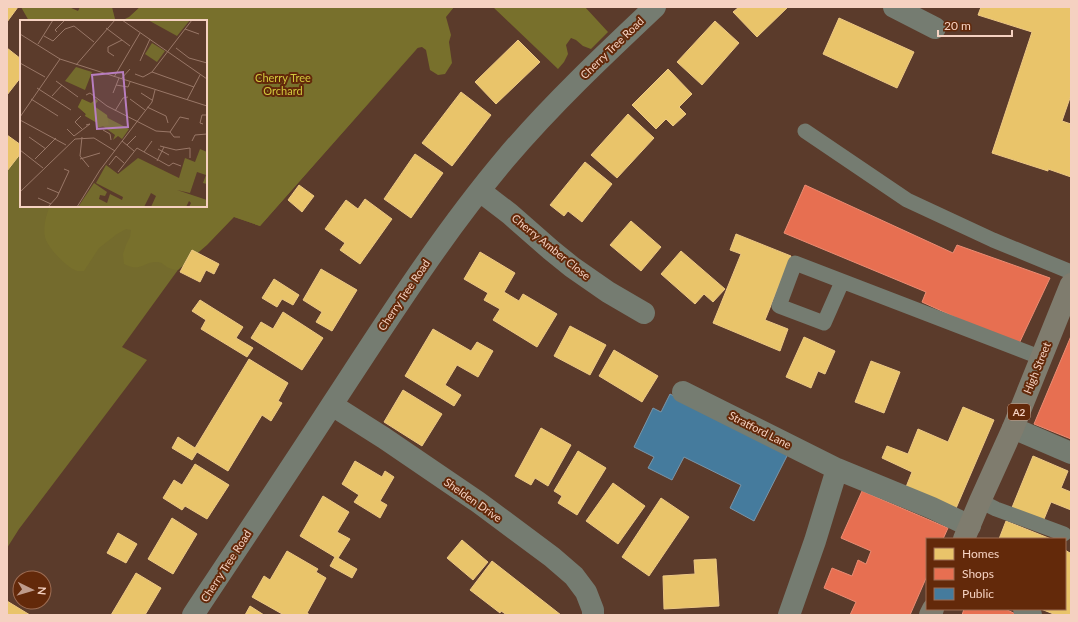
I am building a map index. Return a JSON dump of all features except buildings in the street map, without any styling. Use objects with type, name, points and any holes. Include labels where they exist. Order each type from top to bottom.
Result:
[{"type":"main road","name":"High Street","points":[[967,532],[1013,428],[1071,284]]},
{"type":"street","name":"Cherry Tree Road","points":[[193,615],[410,286],[444,237],[507,157],[561,98],[655,7]]},
{"type":"street","points":[[894,7],[935,28]]},
{"type":"street","name":"Cherry Amber Close","points":[[480,191],[510,214],[572,267],[608,292],[644,313]]},
{"type":"street","name":"Stratford Lane","points":[[683,392],[837,469],[932,508],[967,532]]},
{"type":"street","name":"Shelden Drive","points":[[332,405],[384,438],[478,502],[552,557],[574,576],[586,592],[593,610],[593,615]]},
{"type":"street","points":[[1013,428],[1071,453]]},
{"type":"street","points":[[789,615],[815,541],[837,469]]},
{"type":"lane","points":[[805,130],[907,200],[993,240],[1071,272]]},
{"type":"lane","points":[[842,282],[824,323],[779,306],[795,263],[1042,358]]},
{"type":"lane","points":[[980,501],[996,509],[1064,534]]},
{"type":"green space","points":[[21,7],[69,7],[78,11],[80,7],[112,7],[115,19],[118,20],[28,20]]},
{"type":"green space","name":"Cherry Tree Orchard","points":[[140,7],[454,7],[260,226],[220,212],[122,347],[147,360],[19,529],[7,548],[7,165],[20,148],[20,207],[207,207],[207,20],[127,20]]},
{"type":"green space","points":[[140,7],[454,7],[446,17],[451,35],[449,42],[452,63],[445,74],[438,75],[430,70],[426,50],[422,47],[417,48],[260,226],[234,217],[207,245],[178,270],[174,270],[158,262],[149,263],[138,267],[124,264],[123,254],[130,237],[131,230],[126,229],[99,248],[84,271],[77,271],[63,262],[49,246],[45,237],[46,217],[50,207],[207,207],[207,20],[123,20],[129,17]]},
{"type":"green space","points":[[493,7],[585,7],[608,32],[591,49],[583,46],[571,38],[566,45],[568,54],[558,69]]}]
